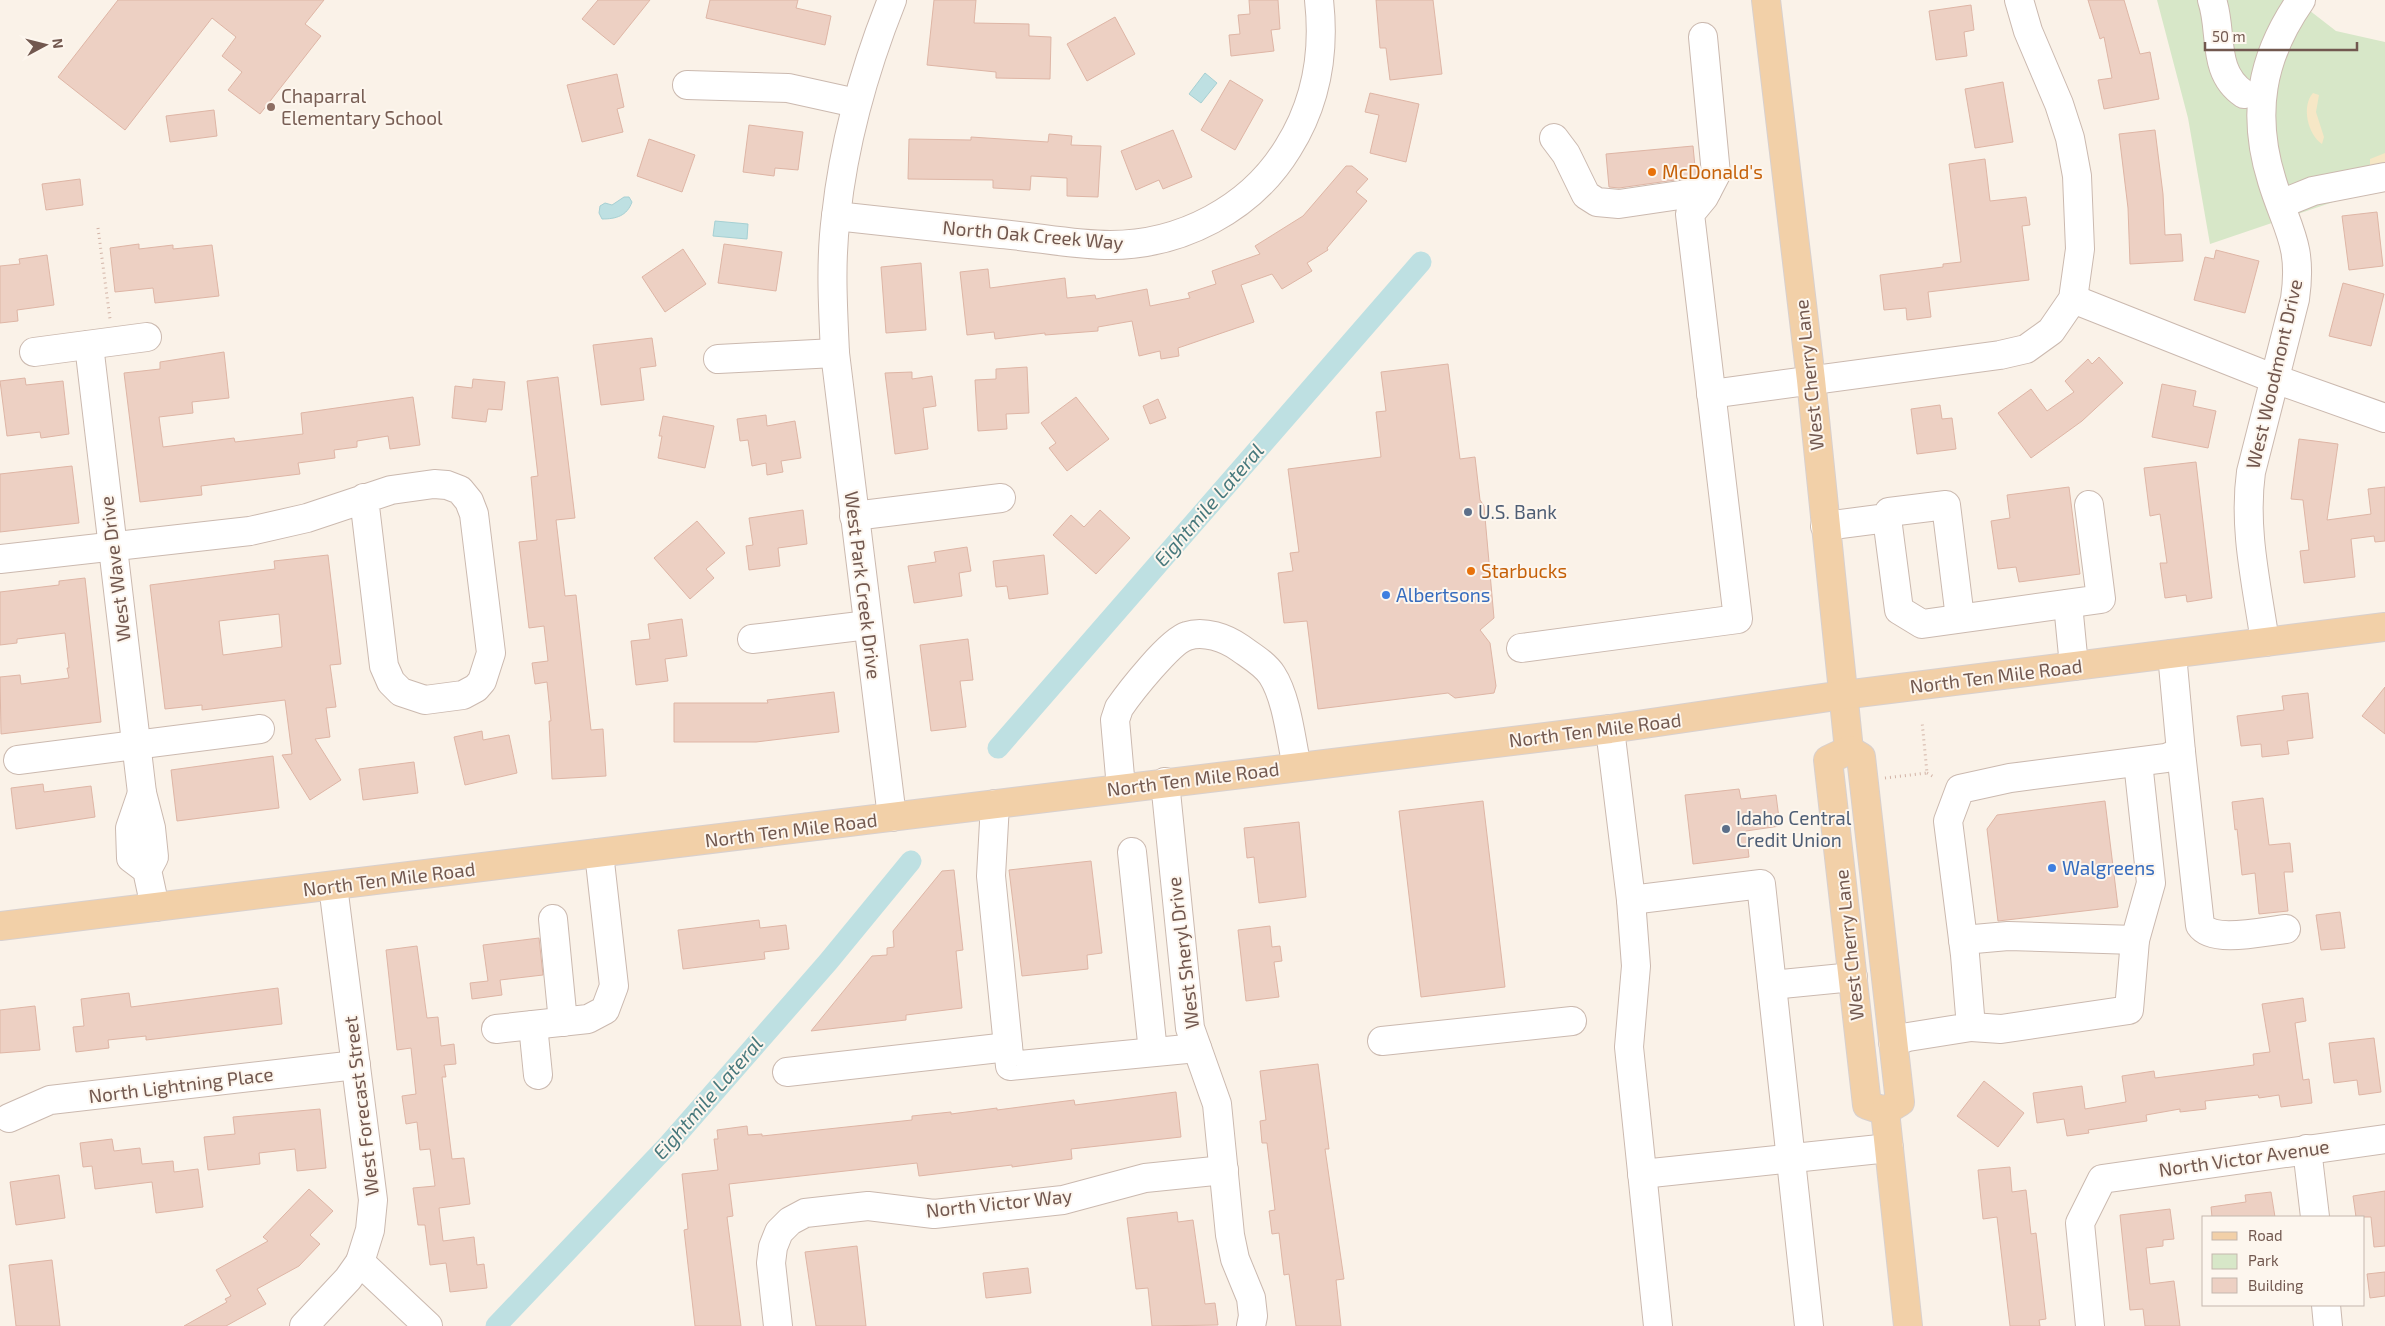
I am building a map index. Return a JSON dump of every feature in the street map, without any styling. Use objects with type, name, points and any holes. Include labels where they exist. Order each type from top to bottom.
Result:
[{"type":"main road","name":"West Cherry Lane","points":[[1766,0],[1811,380],[1849,750]]},
{"type":"main road","name":"North Ten Mile Road","points":[[0,926],[1610,729],[1843,695],[2385,627]]},
{"type":"main road","name":"West Cherry Lane","points":[[1849,750],[1861,756],[1900,1102],[1885,1111],[1867,1105],[1828,760],[1849,750]]},
{"type":"main road","points":[[1885,1111],[1908,1326]]},
{"type":"street","name":"West Park Creek Drive","points":[[892,0],[856,103],[836,216],[832,291],[835,353],[892,817]]},
{"type":"street","name":"North Oak Creek Way","points":[[836,216],[1109,245],[1159,240],[1207,222],[1249,194],[1283,157],[1307,112],[1320,63],[1322,37],[1318,0]]},
{"type":"street","points":[[1711,394],[2000,355],[2026,349],[2051,331],[2073,300],[2080,249],[2077,176],[2070,138],[2059,104],[2028,31],[2019,0]]},
{"type":"street","points":[[2212,0],[2217,45],[2226,77],[2244,94]]},
{"type":"street","name":"West Woodmont Drive","points":[[2265,642],[2248,522],[2248,496],[2251,472],[2295,299],[2298,274],[2291,228],[2266,160],[2260,131],[2261,107],[2269,60],[2288,18],[2301,0]]},
{"type":"street","points":[[1520,648],[1738,620],[1690,214],[1708,191],[1716,174],[1703,37]]},
{"type":"street","points":[[687,85],[788,88],[856,103]]},
{"type":"street","points":[[1554,138],[1566,154],[1586,195],[1597,202],[1620,204],[1708,191]]},
{"type":"street","points":[[2281,204],[2313,192],[2385,177]]},
{"type":"street","points":[[2073,300],[2275,379],[2385,418]]},
{"type":"street","points":[[34,352],[147,337]]},
{"type":"street","name":"West Wave Drive","points":[[89,345],[142,793],[152,828],[154,856],[147,870],[155,907]]},
{"type":"street","points":[[718,359],[835,353]]},
{"type":"street","points":[[0,559],[250,531],[307,518],[364,498],[391,490],[434,484],[447,485],[460,490],[469,501],[474,514],[491,652],[482,681],[476,688],[463,695],[425,700],[401,692],[391,682],[384,666],[364,498]]},
{"type":"street","points":[[854,516],[1002,498]]},
{"type":"street","points":[[1960,618],[1946,504],[1889,512],[1887,518],[1899,610],[1922,624],[2101,599],[2089,506]]},
{"type":"street","points":[[1826,526],[1887,518]]},
{"type":"street","points":[[2068,604],[2074,666]]},
{"type":"street","points":[[752,639],[868,625]]},
{"type":"street","points":[[1122,788],[1115,720],[1120,708],[1172,646],[1186,636],[1204,634],[1219,637],[1235,644],[1255,658],[1272,674],[1280,693],[1296,767]]},
{"type":"street","points":[[2172,654],[2200,925],[2204,931],[2216,935],[2286,929]]},
{"type":"street","points":[[1610,729],[1631,900],[1636,966],[1629,1046],[1658,1326]]},
{"type":"street","points":[[18,760],[260,730]]},
{"type":"street","points":[[1971,1027],[1963,940],[1948,821],[1960,788],[2010,778],[2166,758],[2181,752]]},
{"type":"street","points":[[1893,1042],[1971,1027],[2001,1029],[2129,1010],[2135,940],[2151,883],[2138,762]]},
{"type":"street","name":"West Sheryl Drive","points":[[1165,782],[1190,1028],[1217,1104],[1230,1235],[1235,1259],[1251,1298],[1253,1316],[1251,1326]]},
{"type":"street","points":[[995,804],[992,876],[1010,1066],[1197,1048]]},
{"type":"street","points":[[1132,852],[1153,1052]]},
{"type":"street","points":[[496,1029],[588,1019],[605,1010],[614,986],[599,853]]},
{"type":"street","points":[[1631,900],[1761,884],[1809,1326]]},
{"type":"street","name":"West Forecast Street","points":[[304,1326],[348,1279],[360,1262],[370,1230],[373,1200],[333,886]]},
{"type":"street","points":[[1138,912],[1178,909]]},
{"type":"street","points":[[553,919],[563,1022]]},
{"type":"street","points":[[1963,940],[2008,936],[2135,940]]},
{"type":"street","points":[[1772,985],[1853,977]]},
{"type":"street","points":[[1147,997],[1186,993]]},
{"type":"street","points":[[1382,1041],[1572,1022]]},
{"type":"street","points":[[533,1025],[538,1075]]},
{"type":"street","points":[[787,1072],[1008,1047]]},
{"type":"street","name":"North Lightning Place","points":[[9,1118],[50,1100],[356,1065]]},
{"type":"street","name":"North Victor Avenue","points":[[2090,1326],[2080,1223],[2102,1179],[2385,1139]]},
{"type":"street","points":[[1642,1174],[1889,1148]]},
{"type":"street","points":[[2307,1149],[2315,1216]]},
{"type":"street","name":"North Victor Way","points":[[778,1326],[771,1263],[779,1232],[790,1221],[805,1213],[868,1206],[934,1214],[1064,1200],[1135,1180],[1224,1170]]},
{"type":"street","points":[[360,1262],[428,1326]]},
{"type":"street","points":[[2326,1306],[2328,1326]]},
{"type":"path","points":[[98,228],[110,319]]},
{"type":"path","points":[[1922,721],[1927,773]]},
{"type":"path","points":[[1880,779],[1927,773],[1934,777]]},
{"type":"green space","points":[[2157,0],[2296,0],[2336,31],[2385,42],[2385,189],[2336,201],[2210,244],[2188,118]]},
{"type":"sand","points":[[2313,93],[2319,95],[2316,112],[2324,137],[2322,144],[2313,134],[2308,120],[2307,105]]},
{"type":"sand","points":[[2385,153],[2385,170],[2370,169],[2370,159]]},
{"type":"water","points":[[1205,73],[1217,83],[1201,103],[1189,94]]},
{"type":"water","points":[[624,197],[629,197],[632,202],[624,214],[602,219],[599,213],[600,206],[605,203],[612,205]]},
{"type":"water","points":[[715,221],[748,224],[747,239],[713,236]]},
{"type":"building","points":[[118,0],[324,0],[305,24],[321,36],[260,114],[228,90],[242,72],[222,56],[236,37],[212,18],[125,130],[58,77]]},
{"type":"building","points":[[598,0],[650,0],[614,45],[582,19]]},
{"type":"building","points":[[710,0],[798,0],[796,8],[831,16],[825,45],[706,18]]},
{"type":"building","points":[[934,0],[976,0],[974,23],[1029,24],[1029,36],[1051,37],[1050,79],[996,78],[996,72],[927,65]]},
{"type":"building","points":[[1249,0],[1278,0],[1280,29],[1271,30],[1274,51],[1231,56],[1229,35],[1240,34],[1238,15],[1250,14]]},
{"type":"building","points":[[1376,0],[1433,0],[1442,74],[1390,80],[1386,48],[1380,48]]},
{"type":"building","points":[[2088,0],[2124,0],[2140,54],[2150,52],[2159,99],[2104,109],[2098,80],[2112,78],[2104,37],[2100,39]]},
{"type":"building","points":[[1971,5],[1974,30],[1964,32],[1967,56],[1936,60],[1929,11]]},
{"type":"building","points":[[1115,17],[1135,54],[1087,81],[1067,44]]},
{"type":"building","points":[[617,74],[624,107],[617,109],[623,132],[582,142],[567,85]]},
{"type":"building","points":[[1230,80],[1263,100],[1235,150],[1201,130]]},
{"type":"building","points":[[2003,82],[2013,142],[1975,148],[1965,89]]},
{"type":"building","points":[[1370,93],[1419,104],[1406,162],[1370,153],[1379,115],[1365,112]]},
{"type":"building","points":[[214,110],[217,136],[170,142],[166,116]]},
{"type":"building","points":[[749,125],[803,132],[798,170],[775,168],[774,176],[743,172]]},
{"type":"building","points":[[1173,130],[1192,177],[1163,189],[1159,180],[1136,190],[1121,151]]},
{"type":"building","points":[[2155,130],[2163,194],[2165,235],[2181,234],[2183,261],[2130,264],[2128,208],[2119,134]]},
{"type":"building","points":[[1049,134],[1072,136],[1071,145],[1101,146],[1098,197],[1067,196],[1067,178],[1031,176],[1030,190],[993,188],[993,180],[908,179],[909,139],[971,140],[971,137],[1048,142]]},
{"type":"building","points":[[649,139],[695,155],[682,192],[637,176]]},
{"type":"building","name":"McDonald's","points":[[1693,146],[1696,177],[1619,188],[1609,187],[1606,154]]},
{"type":"building","points":[[1985,159],[1990,201],[2026,197],[2030,225],[2022,226],[2029,280],[1928,292],[1931,317],[1907,320],[1906,308],[1884,310],[1880,275],[1943,267],[1943,264],[1961,262],[1949,164]]},
{"type":"building","points":[[1346,166],[1352,166],[1368,179],[1356,192],[1367,201],[1327,248],[1328,250],[1307,263],[1312,271],[1282,289],[1272,274],[1241,285],[1254,322],[1178,348],[1179,356],[1161,359],[1160,351],[1139,356],[1132,321],[1098,327],[1098,331],[1045,335],[1045,333],[995,339],[994,332],[967,335],[960,272],[988,269],[990,288],[1065,278],[1067,298],[1095,295],[1096,299],[1147,289],[1150,306],[1190,298],[1188,293],[1216,284],[1212,271],[1260,254],[1255,246],[1303,216]]},
{"type":"building","points":[[80,179],[83,205],[46,210],[42,184]]},
{"type":"building","points":[[2377,212],[2383,266],[2349,270],[2342,216]]},
{"type":"building","points":[[139,244],[139,249],[173,245],[173,249],[212,245],[219,296],[155,303],[153,288],[115,292],[110,248]]},
{"type":"building","points":[[724,244],[782,252],[776,291],[718,283]]},
{"type":"building","points":[[683,249],[706,284],[665,312],[642,277]]},
{"type":"building","points":[[2216,250],[2259,261],[2245,313],[2194,300],[2205,257],[2214,259]]},
{"type":"building","points":[[47,255],[54,305],[17,310],[18,321],[0,323],[0,266],[20,264],[19,259]]},
{"type":"building","points":[[921,263],[926,330],[886,333],[881,267]]},
{"type":"building","points":[[2343,283],[2384,294],[2371,346],[2329,336]]},
{"type":"building","points":[[652,338],[656,366],[640,368],[644,400],[601,405],[593,345]]},
{"type":"building","points":[[224,352],[229,398],[192,402],[193,413],[159,417],[163,447],[234,438],[235,442],[303,434],[301,413],[413,397],[420,445],[390,449],[388,436],[357,441],[357,447],[334,450],[335,458],[298,463],[300,474],[201,486],[202,495],[140,502],[124,373],[160,369],[160,362]]},
{"type":"building","points":[[2099,357],[2123,383],[2082,421],[2031,458],[1998,413],[2031,389],[2047,411],[2074,392],[2065,381],[2088,359],[2092,364]]},
{"type":"building","name":"Albertsons","points":[[1448,364],[1460,459],[1475,457],[1480,500],[1484,506],[1494,618],[1480,630],[1490,643],[1496,686],[1494,693],[1455,698],[1448,693],[1318,709],[1307,621],[1284,623],[1278,573],[1293,571],[1290,553],[1299,552],[1288,469],[1381,457],[1376,412],[1386,411],[1381,372]]},
{"type":"building","points":[[1027,367],[1029,413],[1006,414],[1007,429],[978,431],[975,380],[996,379],[996,369]]},
{"type":"building","points":[[912,372],[912,379],[932,376],[936,406],[923,408],[928,449],[895,454],[885,373]]},
{"type":"building","points":[[558,377],[575,518],[556,520],[565,596],[576,595],[591,730],[603,729],[606,776],[552,779],[549,721],[551,721],[547,682],[535,684],[532,663],[548,661],[544,626],[529,628],[519,542],[537,540],[531,477],[538,476],[527,381]]},
{"type":"building","points":[[25,378],[26,385],[63,381],[69,434],[41,438],[40,432],[7,436],[0,381]]},
{"type":"building","points":[[473,379],[505,382],[502,410],[488,409],[486,422],[452,418],[455,386],[472,388]]},
{"type":"building","points":[[2162,384],[2196,391],[2193,406],[2216,411],[2208,448],[2152,437]]},
{"type":"building","points":[[1076,397],[1109,439],[1067,471],[1049,448],[1056,443],[1041,423]]},
{"type":"building","points":[[1158,399],[1166,418],[1150,424],[1143,406]]},
{"type":"building","points":[[1940,405],[1942,419],[1952,418],[1956,449],[1917,454],[1911,409]]},
{"type":"building","points":[[766,415],[767,426],[795,421],[801,458],[781,461],[783,472],[767,475],[766,463],[752,466],[748,440],[740,441],[737,419]]},
{"type":"building","points":[[663,416],[714,426],[705,468],[658,458],[662,436],[659,436]]},
{"type":"building","points":[[2299,439],[2338,444],[2327,520],[2371,514],[2368,489],[2385,487],[2385,541],[2375,542],[2374,536],[2351,539],[2355,577],[2304,583],[2300,551],[2309,550],[2303,500],[2291,499]]},
{"type":"building","points":[[2196,462],[2212,598],[2187,602],[2186,595],[2165,598],[2160,563],[2167,563],[2160,514],[2150,516],[2144,468]]},
{"type":"building","points":[[72,466],[79,523],[0,532],[0,474]]},
{"type":"building","points":[[2069,487],[2080,574],[2019,582],[2016,567],[1998,569],[1991,521],[2010,518],[2007,495]]},
{"type":"building","points":[[803,510],[807,544],[778,548],[780,566],[749,570],[746,546],[753,545],[749,518]]},
{"type":"building","points":[[1100,510],[1130,538],[1096,574],[1053,535],[1071,515],[1084,527]]},
{"type":"building","points":[[697,521],[725,553],[706,569],[714,578],[690,599],[654,558]]},
{"type":"building","points":[[967,547],[971,571],[959,573],[962,596],[914,603],[908,566],[936,562],[934,552]]},
{"type":"building","points":[[328,555],[341,664],[330,665],[336,707],[326,708],[330,737],[315,739],[341,780],[310,800],[282,755],[292,754],[285,700],[202,710],[202,705],[165,709],[150,585],[275,569],[274,561]],"holes":[[[279,614],[282,647],[223,655],[219,621]]]},
{"type":"building","points":[[1044,555],[1048,594],[1009,599],[1007,586],[996,587],[993,561]]},
{"type":"building","points":[[85,578],[101,722],[1,734],[0,677],[20,675],[21,684],[69,678],[67,668],[69,668],[65,633],[17,639],[17,643],[0,645],[0,592],[59,585],[59,581]]},
{"type":"building","points":[[682,619],[687,656],[665,659],[668,681],[636,685],[631,641],[650,639],[648,624]]},
{"type":"building","points":[[968,639],[973,680],[960,681],[966,727],[931,731],[920,645]]},
{"type":"building","points":[[2385,687],[2385,734],[2362,716]]},
{"type":"building","points":[[834,692],[839,732],[756,742],[674,742],[674,703],[768,703],[767,700]]},
{"type":"building","points":[[2308,693],[2313,738],[2287,741],[2289,754],[2262,757],[2261,744],[2241,746],[2237,716],[2284,710],[2282,696]]},
{"type":"building","points":[[482,731],[483,740],[509,735],[517,773],[465,785],[454,737]]},
{"type":"building","points":[[273,756],[279,808],[177,821],[171,770]]},
{"type":"building","points":[[414,762],[418,793],[363,800],[359,769]]},
{"type":"building","points":[[43,784],[44,792],[91,786],[95,817],[16,829],[11,788]]},
{"type":"building","name":"Idaho Central Credit Union","points":[[1739,789],[1741,799],[1776,795],[1780,826],[1746,831],[1749,857],[1693,864],[1685,795]]},
{"type":"building","points":[[2263,798],[2269,845],[2290,843],[2293,872],[2284,872],[2288,911],[2259,914],[2255,873],[2242,875],[2232,802]]},
{"type":"building","points":[[1483,801],[1505,987],[1421,997],[1399,811]]},
{"type":"building","name":"Walgreens","points":[[2105,801],[2118,907],[1998,921],[1987,829],[1997,815]]},
{"type":"building","points":[[1299,822],[1306,897],[1259,903],[1254,857],[1247,858],[1244,828]]},
{"type":"building","points":[[1091,861],[1102,953],[1087,955],[1088,969],[1022,976],[1009,870]]},
{"type":"building","points":[[954,870],[963,950],[956,951],[962,1008],[906,1015],[906,1020],[811,1031],[872,956],[887,955],[887,948],[894,947],[893,931],[942,871]]},
{"type":"building","points":[[2340,912],[2345,948],[2321,950],[2316,915]]},
{"type":"building","points":[[759,920],[760,928],[786,925],[789,949],[764,952],[765,959],[683,969],[678,930]]},
{"type":"building","points":[[1270,926],[1272,947],[1280,946],[1282,961],[1274,962],[1279,997],[1246,1001],[1238,930]]},
{"type":"building","points":[[539,938],[543,975],[500,980],[502,995],[472,999],[470,983],[488,981],[483,945]]},
{"type":"building","points":[[417,946],[427,1018],[438,1017],[441,1046],[454,1044],[456,1064],[444,1065],[446,1077],[442,1077],[452,1159],[464,1158],[470,1204],[439,1208],[443,1241],[474,1237],[477,1265],[484,1264],[487,1288],[450,1292],[446,1263],[430,1265],[425,1225],[418,1225],[413,1188],[435,1186],[430,1149],[420,1150],[417,1122],[406,1124],[402,1096],[416,1094],[411,1048],[397,1050],[386,950]]},
{"type":"building","points":[[278,988],[282,1024],[146,1040],[146,1036],[108,1040],[109,1048],[76,1052],[73,1027],[84,1026],[81,999],[129,993],[131,1007]]},
{"type":"building","points":[[2303,998],[2306,1021],[2295,1023],[2303,1080],[2309,1079],[2312,1103],[2281,1107],[2279,1095],[2259,1098],[2258,1095],[2205,1101],[2206,1109],[2180,1112],[2180,1109],[2146,1115],[2147,1121],[2088,1130],[2089,1133],[2067,1136],[2064,1119],[2037,1123],[2033,1093],[2082,1086],[2085,1109],[2126,1102],[2122,1076],[2154,1071],[2155,1078],[2254,1065],[2253,1054],[2270,1052],[2262,1004]]},
{"type":"building","points":[[35,1006],[40,1050],[0,1053],[0,1010]]},
{"type":"building","points":[[2374,1038],[2381,1092],[2359,1095],[2357,1080],[2334,1083],[2329,1043]]},
{"type":"building","points":[[1318,1064],[1329,1149],[1325,1149],[1344,1279],[1336,1280],[1341,1326],[1296,1326],[1289,1274],[1284,1275],[1279,1233],[1272,1234],[1269,1211],[1275,1210],[1267,1143],[1262,1143],[1260,1121],[1266,1120],[1260,1071]]},
{"type":"building","points":[[1984,1081],[2024,1113],[1998,1147],[1957,1116]]},
{"type":"building","points":[[1176,1092],[1181,1137],[1071,1149],[1072,1159],[1012,1167],[1012,1165],[919,1176],[917,1163],[729,1184],[733,1216],[727,1217],[741,1326],[695,1326],[684,1230],[688,1229],[682,1174],[718,1170],[714,1139],[718,1139],[717,1130],[747,1126],[748,1135],[762,1134],[762,1136],[912,1120],[912,1116],[951,1112],[951,1114],[997,1108],[997,1110],[1074,1100],[1075,1105]]},
{"type":"building","points":[[320,1109],[326,1168],[297,1171],[295,1149],[259,1153],[260,1164],[208,1170],[204,1137],[235,1134],[233,1117]]},
{"type":"building","points":[[112,1139],[114,1151],[140,1148],[142,1164],[173,1161],[174,1172],[198,1169],[203,1207],[156,1213],[152,1182],[95,1189],[92,1166],[83,1167],[80,1143]]},
{"type":"building","points":[[2010,1167],[2012,1192],[2026,1190],[2031,1234],[2036,1233],[2046,1319],[2039,1320],[2040,1326],[2010,1326],[1997,1217],[1983,1219],[1978,1170]]},
{"type":"building","points":[[59,1175],[65,1218],[16,1225],[10,1182]]},
{"type":"building","points":[[309,1189],[333,1211],[310,1235],[320,1244],[299,1266],[257,1289],[266,1304],[226,1326],[184,1326],[227,1302],[225,1299],[231,1296],[216,1270],[268,1241],[263,1237]]},
{"type":"building","points":[[2385,1191],[2385,1246],[2374,1247],[2371,1217],[2356,1216],[2353,1196]]},
{"type":"building","points":[[2271,1192],[2275,1216],[2212,1216],[2211,1207],[2246,1202],[2245,1195]]},
{"type":"building","points":[[2170,1209],[2174,1239],[2163,1240],[2163,1246],[2146,1248],[2150,1284],[2174,1281],[2180,1326],[2145,1326],[2143,1309],[2130,1310],[2120,1215]]},
{"type":"building","points":[[1177,1212],[1178,1222],[1193,1220],[1205,1304],[1215,1303],[1218,1325],[1152,1326],[1148,1288],[1136,1289],[1127,1218]]},
{"type":"building","points":[[857,1246],[866,1326],[816,1326],[805,1252]]},
{"type":"building","points":[[52,1260],[60,1326],[16,1326],[9,1265]]},
{"type":"building","points":[[1028,1268],[1031,1293],[986,1298],[983,1273]]},
{"type":"building","points":[[2385,1272],[2385,1296],[2370,1298],[2367,1274]]},
{"type":"waterway","name":"Eightmile Lateral","points":[[998,748],[1421,262]]},
{"type":"waterway","name":"Eightmile Lateral","points":[[496,1326],[669,1144],[828,962],[911,861]]},
{"type":"place","name":"Chaparral Elementary School","points":[[271,107]]},
{"type":"place","name":"McDonald's","points":[[1652,172]]},
{"type":"place","name":"U.S. Bank","points":[[1468,512]]},
{"type":"place","name":"Starbucks","points":[[1471,571]]},
{"type":"place","name":"Albertsons","points":[[1386,595]]},
{"type":"place","name":"Idaho Central Credit Union","points":[[1726,829]]},
{"type":"place","name":"Walgreens","points":[[2052,868]]}]
